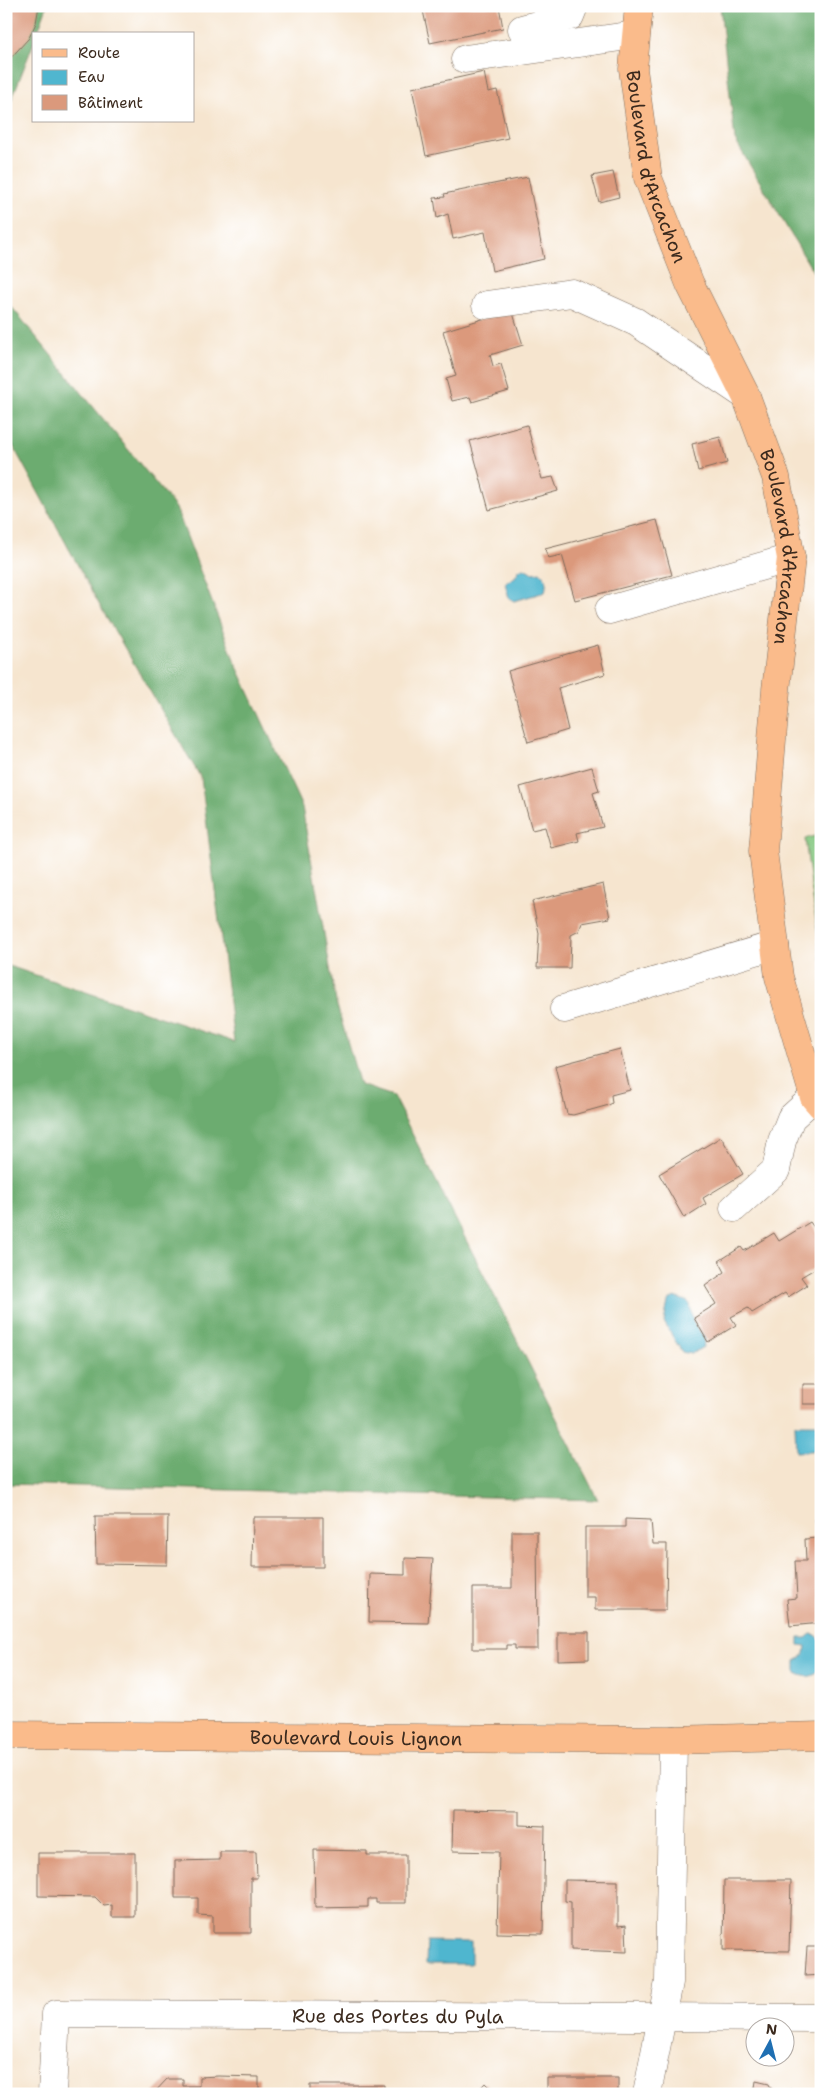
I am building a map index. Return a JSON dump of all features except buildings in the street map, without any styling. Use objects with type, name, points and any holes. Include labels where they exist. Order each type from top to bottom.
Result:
[{"type":"main road","name":"Boulevard d'Arcachon","points":[[639,6],[635,35],[634,69],[648,178],[690,284],[746,396],[776,478],[791,558],[776,690],[763,851],[779,977],[818,1101]]},
{"type":"main road","name":"Boulevard Louis Lignon","points":[[6,1735],[707,1739]]},
{"type":"main road","points":[[707,1739],[821,1736]]},
{"type":"main road","points":[[707,1739],[821,1745]]},
{"type":"street","points":[[522,30],[570,16],[574,6]]},
{"type":"street","points":[[465,59],[635,35]]},
{"type":"street","points":[[486,304],[572,293],[636,322],[746,396]]},
{"type":"street","points":[[609,610],[791,558]]},
{"type":"street","points":[[564,1009],[775,945]]},
{"type":"street","points":[[734,1208],[776,1170],[782,1141],[791,1118],[818,1101]]},
{"type":"street","points":[[647,2094],[670,1982],[673,1740]]},
{"type":"street","name":"Rue des Portes du Pyla","points":[[52,2094],[56,2014],[821,2018]]},
{"type":"green space","points":[[6,6],[47,6],[38,32],[32,32],[32,47],[6,114]]},
{"type":"green space","points":[[720,6],[821,6],[821,285],[735,140]]},
{"type":"green space","points":[[6,300],[176,508],[235,662],[302,807],[336,1002],[360,1085],[393,1096],[598,1500],[6,1484],[6,965],[234,1042],[201,778],[100,606],[6,433]]},
{"type":"green space","points":[[821,834],[821,959],[805,839]]},
{"type":"water","points":[[524,568],[533,573],[540,572],[544,576],[546,581],[545,592],[514,601],[509,598],[505,583],[515,577],[519,570]]},
{"type":"water","points":[[674,1297],[689,1303],[695,1325],[705,1338],[703,1347],[691,1354],[682,1352],[664,1322],[668,1302]]},
{"type":"water","points":[[795,1424],[821,1424],[821,1450],[796,1452]]},
{"type":"water","points":[[811,1634],[816,1635],[821,1640],[821,1669],[812,1676],[803,1676],[796,1673],[796,1661],[805,1654],[806,1646],[799,1645],[799,1638],[806,1638]]},
{"type":"water","points":[[427,1941],[471,1942],[471,1964],[426,1964]]}]
